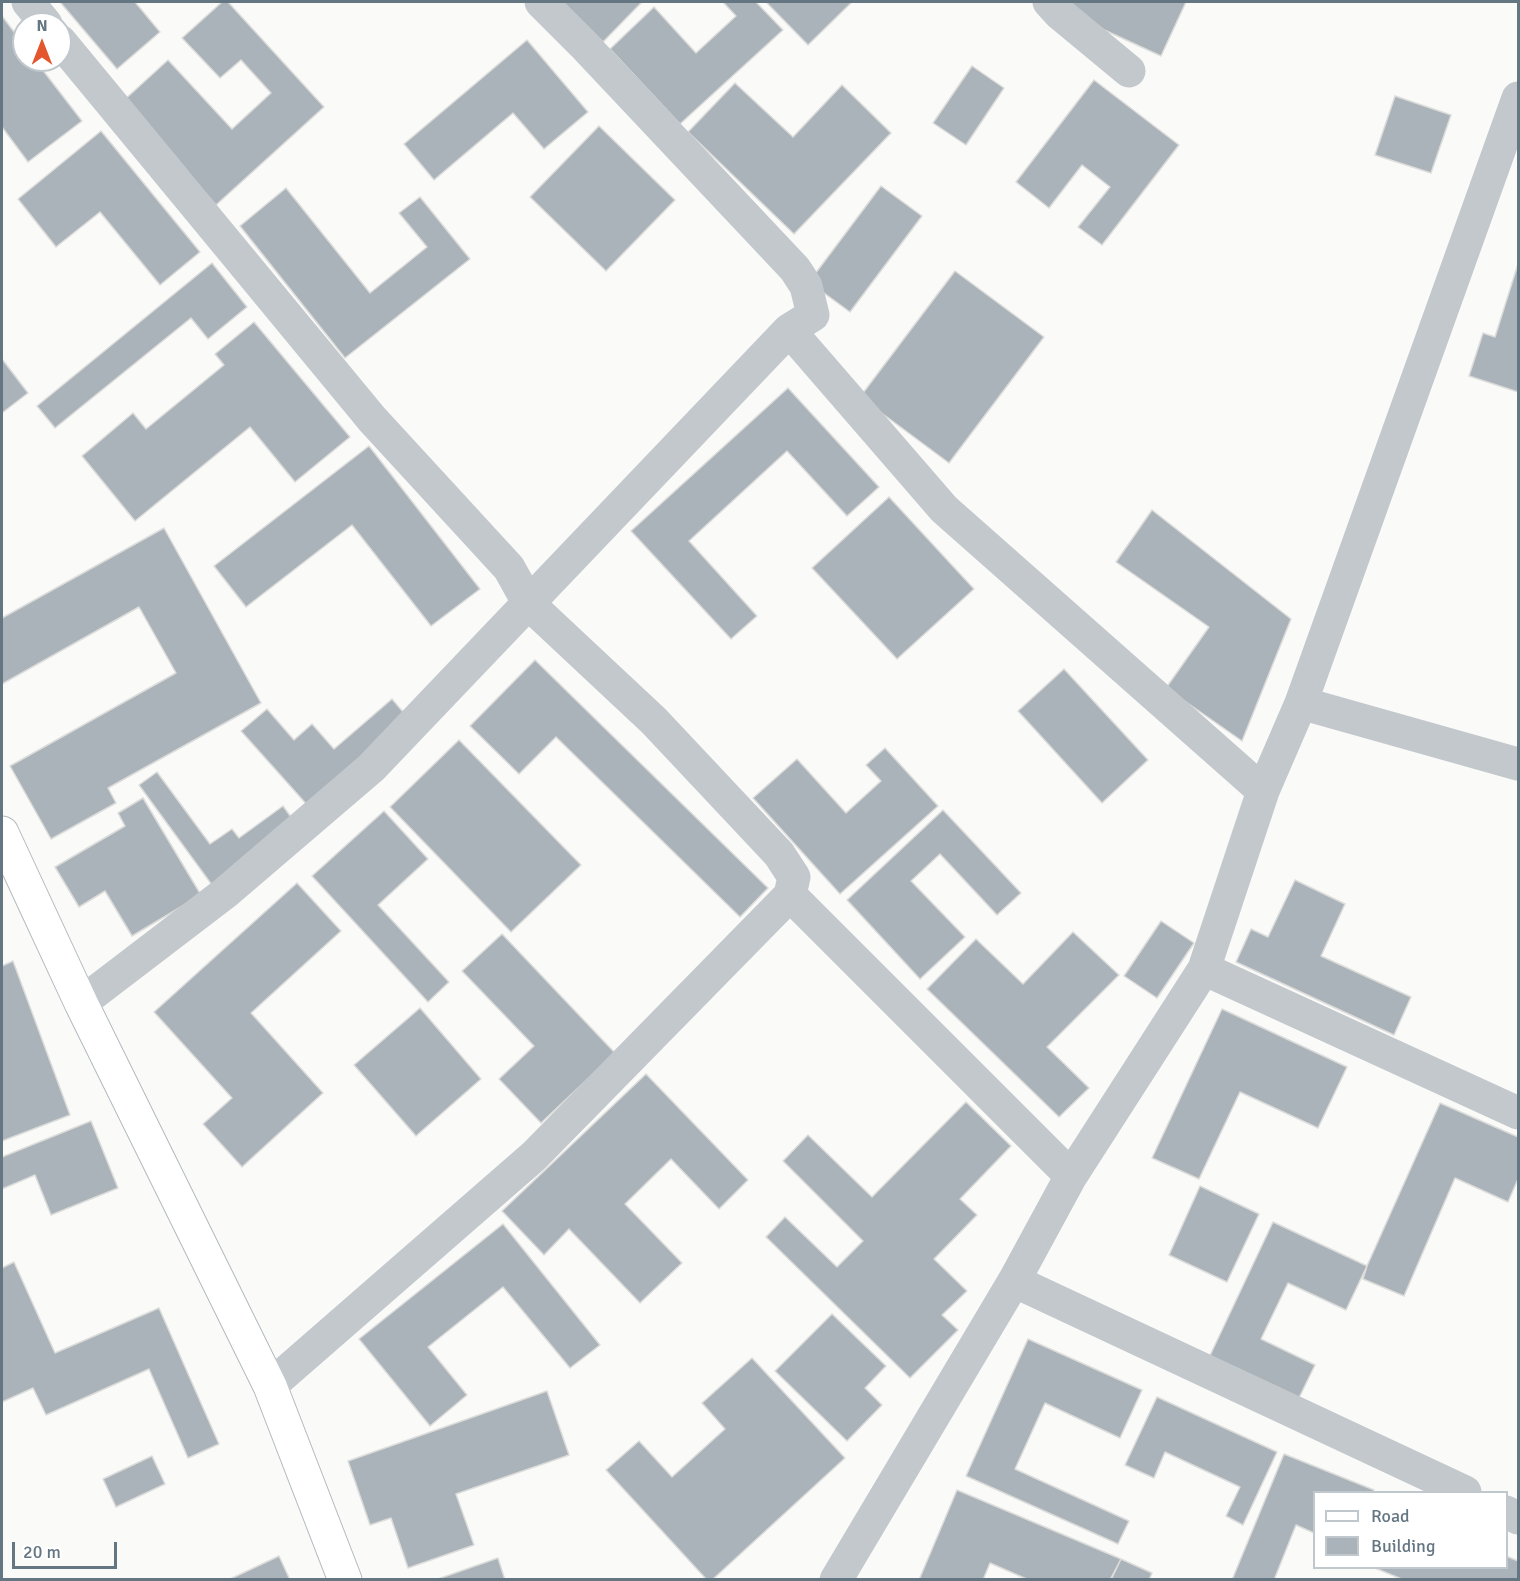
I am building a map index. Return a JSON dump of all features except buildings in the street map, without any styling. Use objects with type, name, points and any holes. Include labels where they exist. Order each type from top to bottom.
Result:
[{"type":"street","points":[[81,1003],[225,892],[371,768],[789,330],[813,315],[807,286],[795,269],[541,2]]},
{"type":"street","points":[[1049,2],[1129,71]]},
{"type":"street","points":[[72,56],[372,419],[509,568],[529,604],[654,722],[780,854],[794,878],[790,895],[534,1156],[270,1386]]},
{"type":"street","points":[[836,1580],[1014,1281],[1071,1176],[1204,969],[1263,791],[1301,704],[1518,98]]},
{"type":"street","points":[[789,330],[944,509],[1263,791]]},
{"type":"street","points":[[1301,704],[1518,764]]},
{"type":"street","points":[[2,833],[81,1003],[270,1386],[345,1580]]},
{"type":"street","points":[[790,895],[1071,1176]]},
{"type":"street","points":[[1204,969],[1518,1113]]},
{"type":"street","points":[[1014,1281],[1462,1491]]}]
